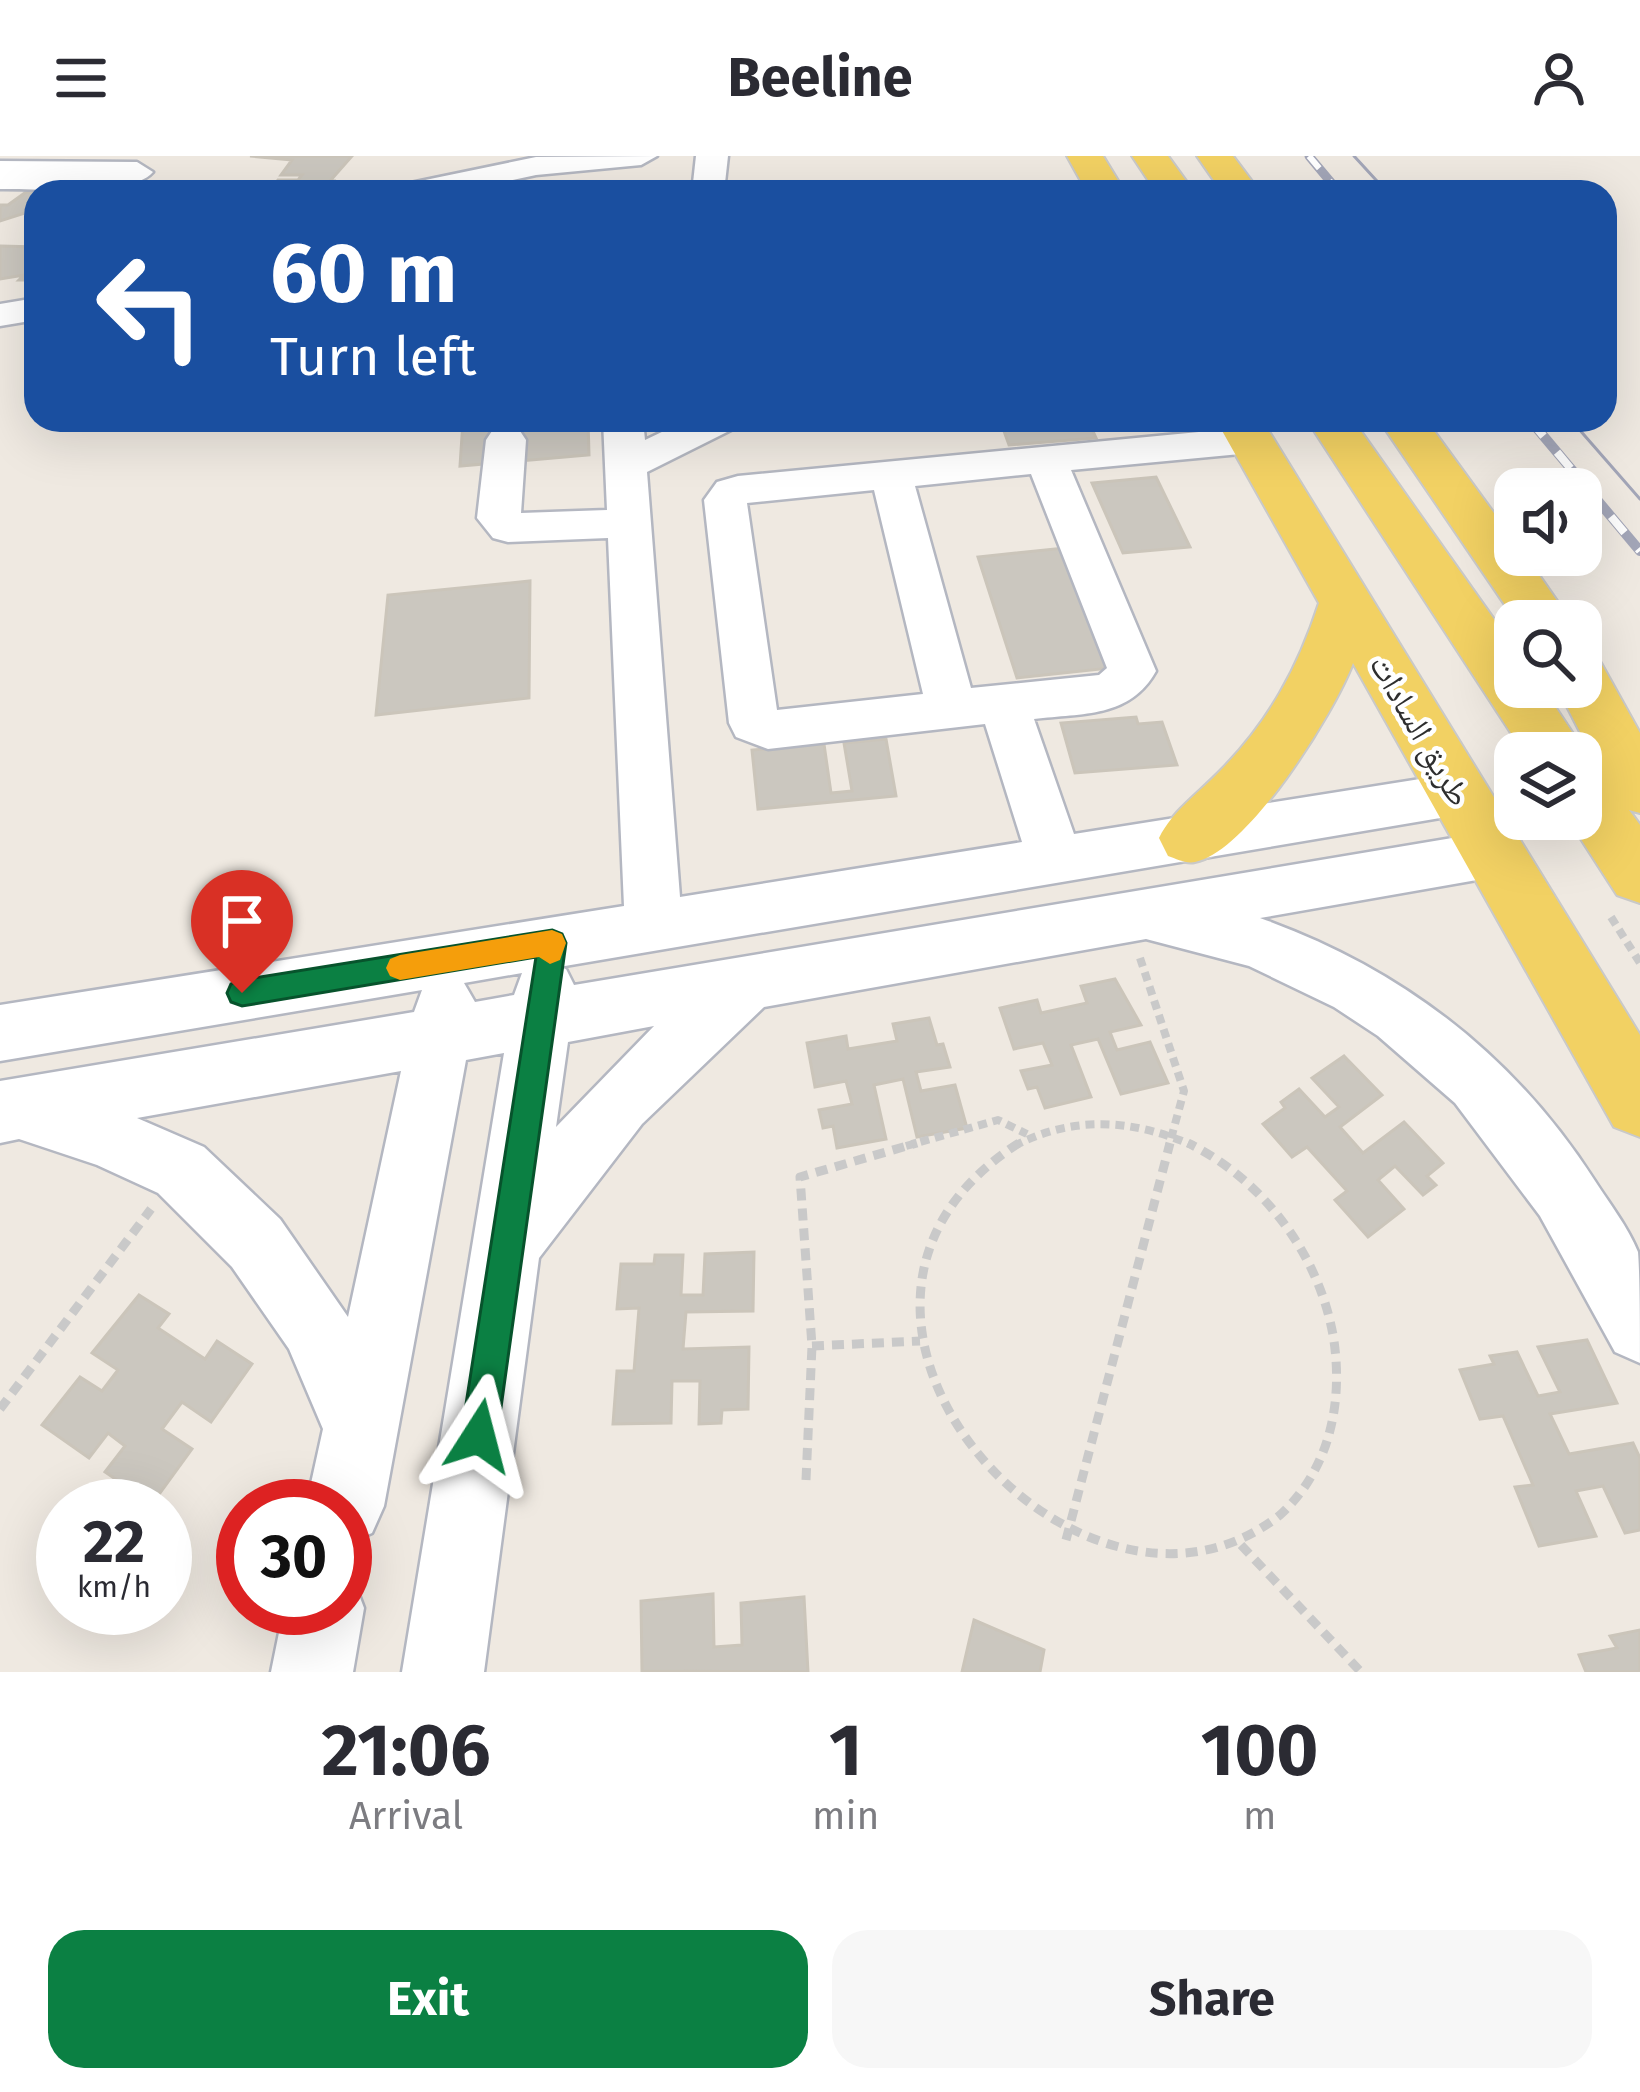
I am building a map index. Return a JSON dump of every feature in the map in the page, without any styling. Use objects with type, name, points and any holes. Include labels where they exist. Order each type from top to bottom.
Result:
[{"type":"main road","name":"طريق السادات","points":[[1246,432],[1640,1102]]},
{"type":"main road","points":[[1338,432],[1542,732]]},
{"type":"main road","points":[[1410,432],[1529,600]]},
{"type":"main road","points":[[1190,838],[1240,793],[1281,746],[1312,698],[1334,650],[1346,602]]},
{"type":"main road","points":[[1597,708],[1640,788]]},
{"type":"main road","points":[[1602,820],[1640,876]]},
{"type":"street","points":[[469,180],[536,166],[641,156]]},
{"type":"street","points":[[0,175],[116,174]]},
{"type":"street","points":[[654,926],[624,443],[669,432]]},
{"type":"street","points":[[1046,460],[1132,671],[1121,686],[1099,693],[768,730],[754,723],[727,495],[1046,460],[1232,432]]},
{"type":"street","points":[[506,440],[499,518],[508,528],[629,524]]},
{"type":"street","points":[[890,476],[952,710]]},
{"type":"street","points":[[1004,704],[1055,860]]},
{"type":"street","points":[[0,1033],[1458,794]]},
{"type":"street","points":[[9,1111],[1494,854]]},
{"type":"street","points":[[1126,918],[1208,926],[1313,966],[1414,1026],[1507,1114],[1588,1226],[1640,1327]]},
{"type":"street","points":[[443,1672],[552,943]]},
{"type":"street","points":[[350,1479],[455,958]]},
{"type":"street","points":[[507,1247],[563,1165],[622,1094],[684,1034],[750,984]]},
{"type":"street","points":[[9,1111],[106,1136],[181,1170],[256,1243],[314,1324],[360,1427]]},
{"type":"street","points":[[312,1672],[320,1635]]},
{"type":"path","points":[[1066,1540],[1184,1091],[1126,918]]},
{"type":"path","points":[[806,1480],[812,1346],[800,1177],[998,1120],[1029,1134]]},
{"type":"path","points":[[1098,1121],[1134,1124],[1171,1135],[1240,1176],[1270,1205],[1317,1279],[1337,1366],[1335,1410],[1324,1452],[1304,1489],[1276,1521],[1241,1545],[1201,1559],[1157,1564],[1111,1557],[1066,1540],[990,1482],[940,1402],[920,1341],[924,1274],[933,1236],[971,1174],[998,1151],[1029,1134],[1098,1121]]},
{"type":"path","points":[[0,1409],[181,1170]]},
{"type":"path","points":[[812,1346],[920,1341]]},
{"type":"path","points":[[1241,1545],[1361,1672]]},
{"type":"building","points":[[250,156],[352,156],[331,180],[281,175],[292,160]]},
{"type":"building","points":[[24,193],[24,213],[0,221],[0,205]]},
{"type":"building","points":[[0,246],[24,247],[24,275],[0,279]]},
{"type":"building","points":[[462,432],[588,432],[589,455],[460,466]]},
{"type":"building","points":[[1004,432],[1093,432],[1096,438],[1009,445]]},
{"type":"building","points":[[1156,477],[1190,547],[1123,553],[1092,483]]},
{"type":"building","points":[[1064,548],[1110,668],[1017,678],[978,557]]},
{"type":"building","points":[[530,581],[529,698],[376,715],[388,595]]},
{"type":"building","points":[[1136,717],[1138,724],[1162,722],[1177,765],[1075,773],[1061,723]]},
{"type":"building","points":[[886,739],[896,796],[758,809],[752,750],[824,744],[831,793],[852,791],[844,743]]},
{"type":"building","points":[[1115,979],[1141,1025],[1110,1032],[1117,1050],[1150,1042],[1168,1083],[1121,1094],[1098,1039],[1071,1045],[1091,1097],[1045,1108],[1037,1087],[1028,1089],[1021,1071],[1052,1065],[1043,1043],[1014,1049],[1000,1008],[1037,1000],[1041,1013],[1087,1003],[1081,986]]},
{"type":"building","points":[[929,1018],[950,1067],[916,1072],[921,1091],[955,1085],[967,1128],[917,1137],[903,1079],[874,1085],[886,1139],[837,1148],[833,1126],[823,1128],[819,1110],[852,1104],[846,1081],[815,1087],[807,1043],[846,1036],[848,1049],[897,1041],[893,1024]]},
{"type":"building","points":[[1344,1056],[1382,1095],[1340,1127],[1363,1153],[1404,1122],[1443,1163],[1427,1176],[1436,1185],[1423,1195],[1395,1166],[1378,1180],[1404,1209],[1368,1237],[1335,1200],[1347,1191],[1307,1147],[1292,1157],[1263,1124],[1285,1108],[1281,1102],[1299,1089],[1325,1117],[1339,1107],[1312,1078]]},
{"type":"building","points":[[754,1252],[753,1311],[686,1312],[683,1349],[749,1347],[748,1409],[722,1410],[721,1423],[699,1424],[700,1381],[672,1381],[671,1423],[613,1424],[617,1371],[634,1371],[639,1308],[617,1309],[621,1264],[654,1264],[655,1255],[683,1255],[681,1295],[703,1295],[705,1254]]},
{"type":"building","points":[[139,1295],[169,1314],[158,1328],[205,1359],[217,1341],[252,1364],[211,1422],[182,1402],[162,1429],[192,1449],[170,1479],[115,1479],[105,1472],[125,1446],[108,1433],[89,1458],[42,1425],[80,1377],[102,1391],[118,1370],[92,1353]]},
{"type":"building","points":[[1587,1340],[1617,1403],[1550,1414],[1569,1454],[1633,1443],[1640,1458],[1640,1530],[1625,1533],[1603,1486],[1576,1491],[1596,1536],[1539,1546],[1515,1487],[1533,1485],[1503,1416],[1480,1419],[1460,1370],[1494,1364],[1490,1356],[1517,1352],[1538,1396],[1560,1392],[1538,1347]]},
{"type":"building","points":[[713,1594],[714,1647],[742,1645],[741,1603],[804,1597],[808,1672],[642,1671],[641,1601]]},
{"type":"building","points":[[974,1620],[1044,1650],[1040,1672],[962,1672]]},
{"type":"building","points":[[1640,1630],[1640,1672],[1586,1672],[1579,1655],[1617,1648],[1610,1636]]},
{"type":"tram line","points":[[1354,156],[1376,180]]},
{"type":"tram line","points":[[1581,432],[1640,499]]},
{"type":"railway","points":[[1309,156],[1329,180]]},
{"type":"railway","points":[[1540,432],[1640,551]]},
{"type":"slow traffic","points":[[400,968],[552,943],[550,952]]},
{"type":"route","points":[[242,993],[552,943],[479,1436]]}]
